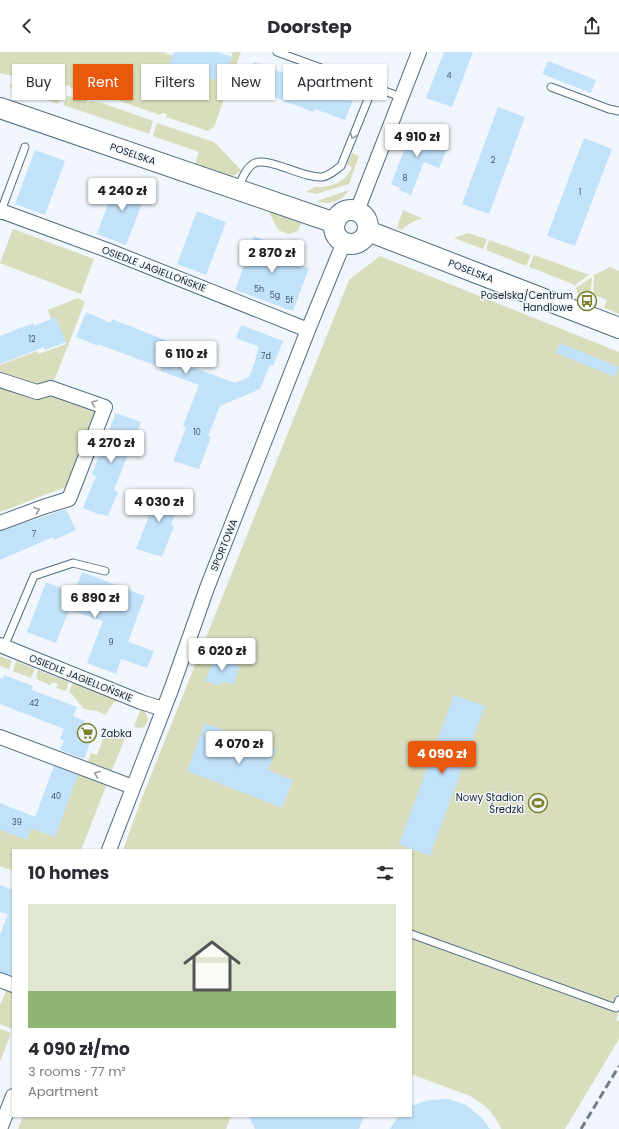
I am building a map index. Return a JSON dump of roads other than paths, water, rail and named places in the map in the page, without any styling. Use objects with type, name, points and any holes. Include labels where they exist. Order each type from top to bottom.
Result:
[{"type":"street","points":[[357,211],[419,52]]},
{"type":"street","name":"POSELSKA","points":[[0,108],[335,223]]},
{"type":"street","points":[[350,210],[357,211],[366,219],[368,231],[365,238],[359,242],[352,244],[344,242],[339,239],[336,234],[334,228],[335,223],[338,216],[344,212],[350,210]]},
{"type":"street","name":"OSIEDLE JAGIELLOŃSKIE","points":[[0,212],[107,250],[308,330]]},
{"type":"street","name":"POSELSKA","points":[[368,231],[619,328]]},
{"type":"street","name":"SPORTOWA","points":[[109,849],[208,588],[308,330],[344,242]]},
{"type":"street","points":[[0,380],[37,392],[51,388],[105,407],[69,500],[43,507],[0,523]]},
{"type":"street","name":"OSIEDLE JAGIELLOŃSKIE","points":[[2,646],[141,702],[163,709]]},
{"type":"street","points":[[0,737],[133,787]]},
{"type":"street","points":[[0,980],[12,985]]},
{"type":"street","points":[[0,1129],[12,1099]]},
{"type":"lane","points":[[276,52],[309,64]]},
{"type":"lane","points":[[551,87],[609,109],[619,111]]},
{"type":"lane","points":[[387,92],[401,97]]},
{"type":"lane","points":[[238,189],[248,169],[254,163],[265,162],[312,177],[323,177],[332,173],[341,166],[368,100]]},
{"type":"lane","points":[[0,212],[26,147]]},
{"type":"lane","points":[[2,646],[34,576],[74,563],[105,571]]},
{"type":"lane","points":[[412,934],[616,1008],[619,1000]]},
{"type":"railway","points":[[581,1129],[619,1066]]},
{"type":"place","name":"Poselska/Centrum Handlowe","points":[[587,301]]},
{"type":"place","name":"Żabka","points":[[87,733]]},
{"type":"place","name":"Nowy Stadion Średzki","points":[[538,803]]}]
